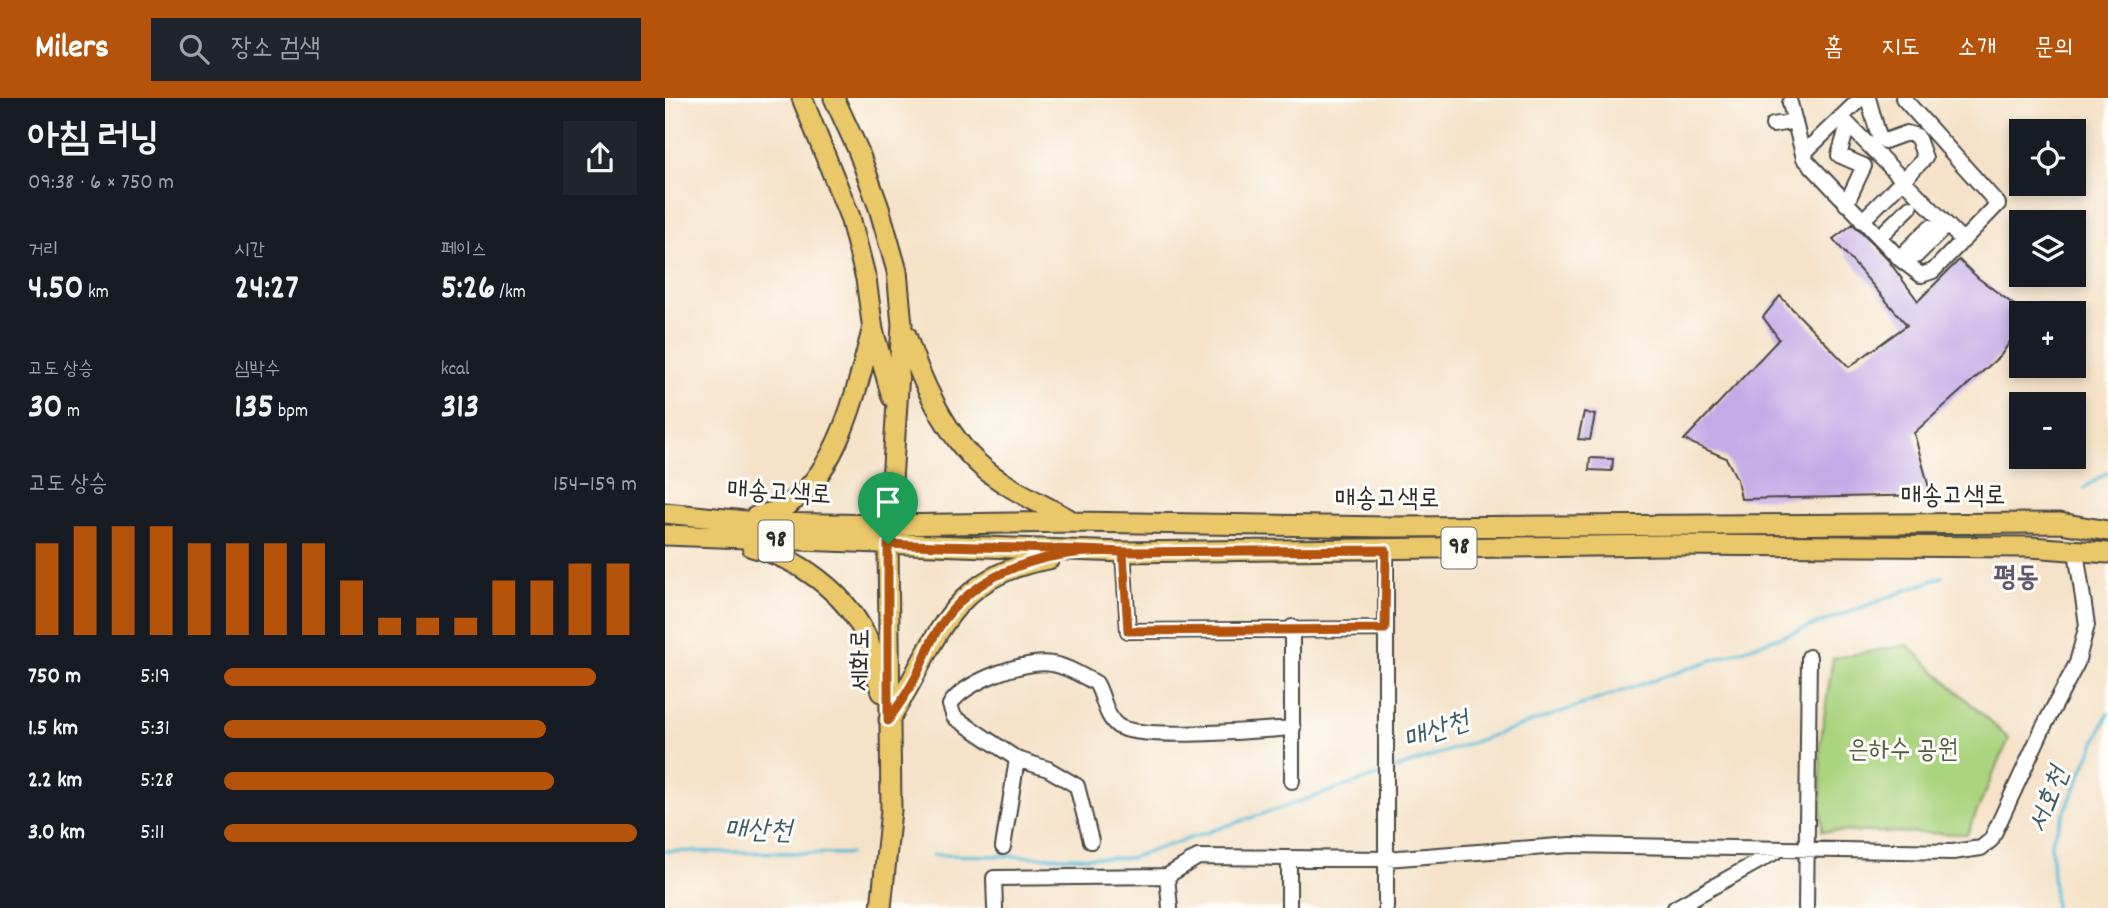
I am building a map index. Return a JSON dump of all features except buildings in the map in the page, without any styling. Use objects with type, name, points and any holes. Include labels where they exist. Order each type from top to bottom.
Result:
[{"type":"main road","name":"세화로","points":[[801,98],[850,217],[866,279],[873,330],[895,411]]},
{"type":"main road","name":"세화로","points":[[834,98],[858,150],[879,208],[897,271],[902,325],[888,535],[891,810],[881,908]]},
{"type":"main road","points":[[902,325],[927,390],[946,422],[980,466],[1075,522]]},
{"type":"main road","points":[[747,520],[781,509],[800,495],[824,466],[844,427],[873,330]]},
{"type":"main road","name":"매송고색로","points":[[665,513],[888,535],[1123,552],[1681,545],[2031,547],[2091,552]]},
{"type":"main road","name":"매송고색로","points":[[665,536],[713,538],[888,535],[1075,522],[1388,527],[2060,523],[2101,529]]},
{"type":"main road","points":[[713,538],[770,552],[831,588],[866,635],[888,721]]},
{"type":"main road","points":[[888,721],[914,681],[936,632],[958,603],[986,581],[1018,564],[1100,551]]},
{"type":"street","points":[[1804,158],[1807,149],[1845,121],[1861,98]]},
{"type":"street","points":[[1862,221],[1924,158],[1922,144],[1917,136],[1907,134],[1885,141],[1879,137],[1868,98]]},
{"type":"street","points":[[1790,103],[1804,158],[1899,258],[1921,275],[1933,271],[1997,208],[1997,199],[1903,98]]},
{"type":"street","points":[[1773,125],[1795,121]]},
{"type":"street","points":[[1845,121],[1963,242]]},
{"type":"street","points":[[1845,121],[1839,155],[1864,166],[1846,204]]},
{"type":"street","points":[[1899,258],[1926,204]]},
{"type":"street","points":[[1879,237],[1947,225]]},
{"type":"street","points":[[1386,550],[1386,908]]},
{"type":"street","points":[[1123,552],[1128,631],[1292,627],[1385,629]]},
{"type":"street","points":[[995,908],[994,878],[1167,876],[1198,857],[1386,859],[1571,845],[1806,851],[1954,852],[1981,848],[1991,840],[2043,728],[2077,663],[2087,625],[2091,552]]},
{"type":"street","points":[[1292,627],[1292,781]]},
{"type":"street","points":[[1806,908],[1809,657]]},
{"type":"street","points":[[1091,841],[1077,786],[1048,769],[1017,760],[954,718],[950,705],[955,696],[1009,668],[1050,663],[1096,683],[1116,725],[1128,731],[1198,734],[1293,728]]},
{"type":"street","points":[[1003,847],[1017,760]]},
{"type":"street","points":[[1675,908],[1778,850]]},
{"type":"street","points":[[1289,858],[1289,908]]},
{"type":"street","points":[[1167,876],[1170,908]]},
{"type":"green space","name":"은하수 공원","points":[[1907,645],[2009,739],[1967,834],[1822,831],[1820,745],[1833,658]]},
{"type":"waterway","name":"매산천","points":[[2085,488],[2108,472]]},
{"type":"waterway","name":"매산천","points":[[1389,771],[1809,627],[1942,577]]},
{"type":"waterway","name":"서호천","points":[[2055,908],[2051,843],[2108,713]]},
{"type":"waterway","name":"매산천","points":[[933,855],[1130,858],[1382,774]]},
{"type":"waterway","name":"매산천","points":[[665,851],[849,854]]},
{"type":"district","name":"평동","points":[[2016,580]]},
{"type":"route","points":[[888,544],[888,721],[914,681],[936,632],[958,603],[986,581],[1018,564],[1100,551],[1123,552],[1128,631],[1292,627],[1385,629],[1386,550],[1123,552],[1100,551],[997,549],[888,544]]}]
